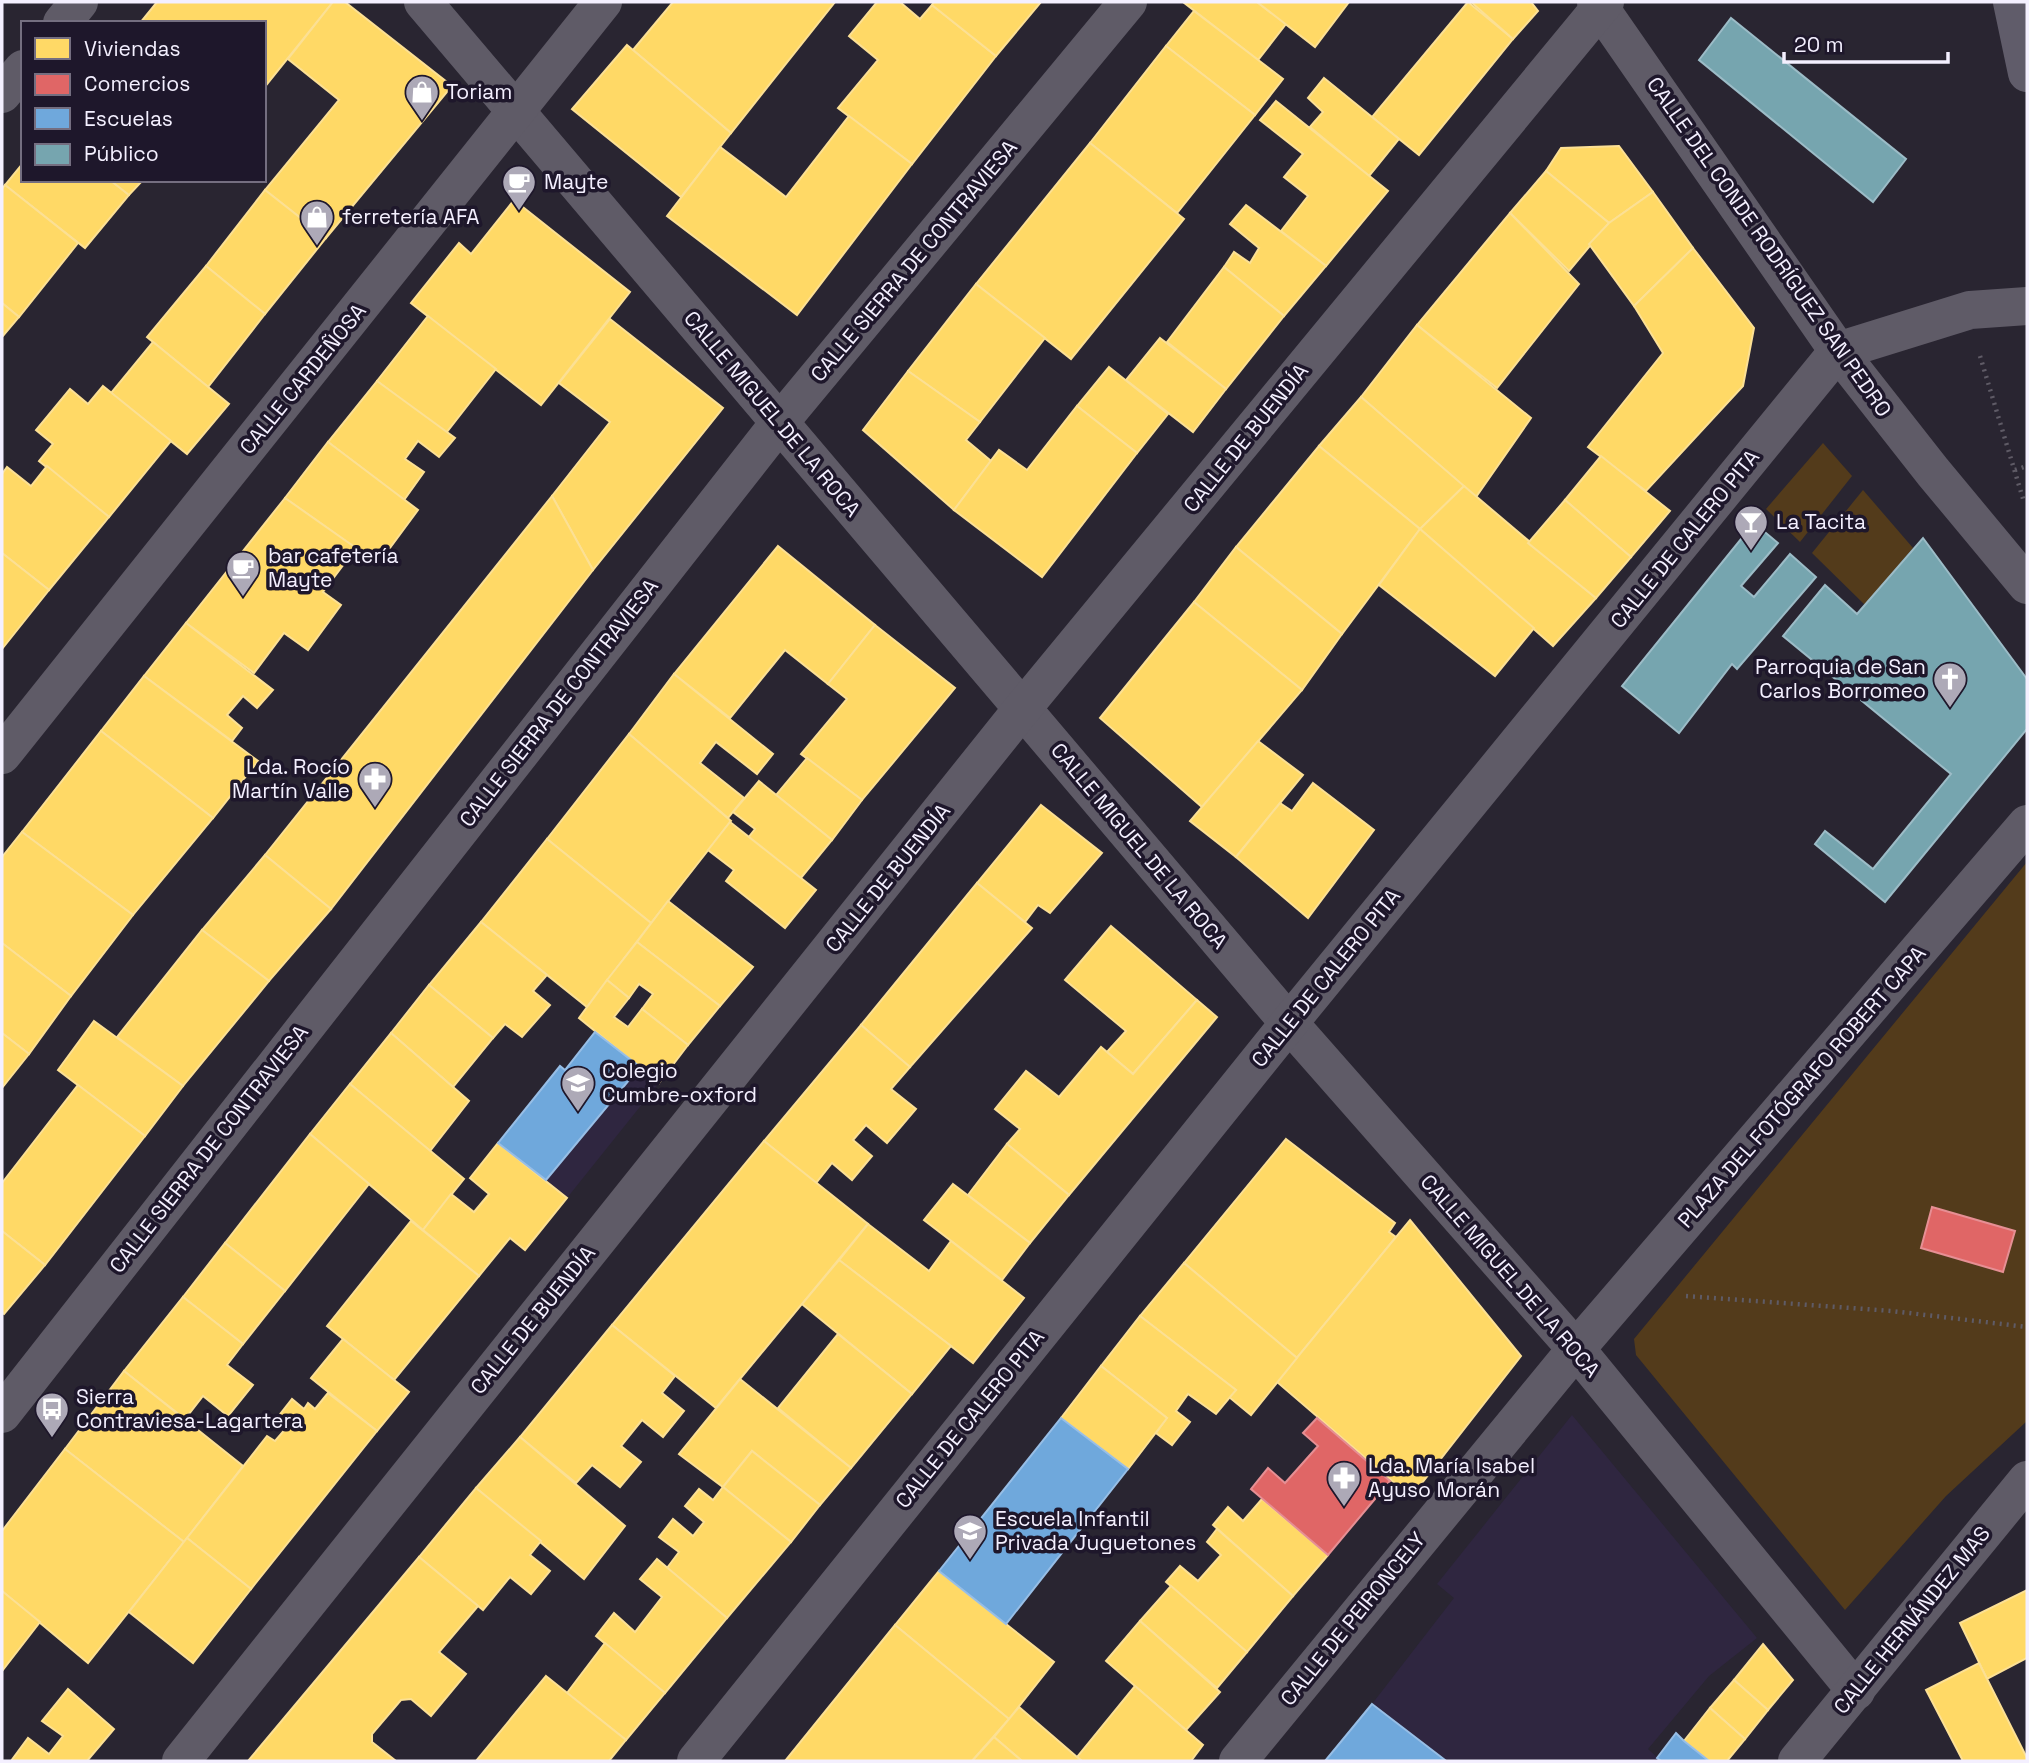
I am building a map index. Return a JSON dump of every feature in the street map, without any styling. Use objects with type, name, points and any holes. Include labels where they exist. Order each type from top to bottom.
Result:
[{"type":"main road","points":[[2012,2],[2027,73]]},
{"type":"street","points":[[64,21],[79,2]]},
{"type":"street","name":"CALLE MIGUEL DE LA ROCA","points":[[422,2],[1289,1023],[1576,1349],[1856,1691]]},
{"type":"street","name":"CALLE CARDEÑOSA","points":[[2,755],[603,2]]},
{"type":"street","name":"CALLE SIERRA DE CONTRAVIESA","points":[[2,1414],[780,422],[1128,2]]},
{"type":"street","name":"CALLE DEL CONDE RODRÍGUEZ SAN PEDRO","points":[[1601,4],[1838,351],[1933,472],[2027,585]]},
{"type":"street","name":"CALLE DE BUENDÍA","points":[[181,1761],[1023,709],[1601,4]]},
{"type":"street","points":[[2,94],[21,71]]},
{"type":"street","points":[[1838,351],[1970,310],[2027,306]]},
{"type":"street","name":"CALLE DE CALERO PITA","points":[[696,1761],[1289,1023],[1838,351]]},
{"type":"street","name":"PLAZA DEL FOTÓGRAFO ROBERT CAPA","points":[[1576,1349],[2027,824]]},
{"type":"street","name":"CALLE DE PEIRONCELY","points":[[1238,1761],[1576,1349]]},
{"type":"street","name":"CALLE HERNÁNDEZ MAS","points":[[1797,1761],[2027,1479]]},
{"type":"path","points":[[1979,351],[2027,514]]},
{"type":"path","points":[[2014,470],[2027,466]]},
{"type":"path","points":[[1626,1292],[1892,1311],[2027,1327]]},
{"type":"shaded area","points":[[1823,443],[1852,476],[1800,542],[1766,509]]},
{"type":"shaded area","points":[[1863,490],[1913,548],[1865,605],[1812,553]]},
{"type":"shaded area","points":[[2027,862],[2027,1421],[1946,1496],[1845,1610],[1636,1355],[1634,1339]]},
{"type":"shaded area","name":"Colegio Cumbre-oxford","points":[[595,1032],[659,1083],[567,1198],[498,1143],[560,1066],[565,1069]]},
{"type":"shaded area","points":[[1572,1415],[1757,1638],[1709,1676],[1648,1749],[1661,1761],[1446,1761],[1372,1704],[1454,1598],[1437,1584]]},
{"type":"building: Viviendas","points":[[157,2],[333,2],[266,86],[266,21],[142,21]]},
{"type":"building: Viviendas","points":[[333,2],[345,2],[452,86],[326,238],[265,190],[339,100],[288,59]]},
{"type":"building: Viviendas","points":[[673,2],[835,2],[731,133],[633,50]]},
{"type":"building: Viviendas","points":[[877,2],[900,2],[920,19],[932,5],[996,56],[912,164],[838,108],[878,60],[849,36]]},
{"type":"building: Viviendas","points":[[934,2],[1041,2],[996,56],[932,5]]},
{"type":"building: Viviendas","points":[[1183,2],[1257,2],[1286,24],[1258,60]]},
{"type":"building: Viviendas","points":[[1257,2],[1349,2],[1315,47]]},
{"type":"building: Viviendas","points":[[1468,2],[1513,39],[1419,155],[1372,117]]},
{"type":"building: Viviendas","points":[[1471,2],[1531,2],[1538,11],[1513,39]]},
{"type":"building: Viviendas","points":[[1194,11],[1283,79],[1255,115],[1166,46]]},
{"type":"building: Viviendas","points":[[627,45],[731,133],[681,197],[572,109]]},
{"type":"building: Viviendas","points":[[1166,46],[1255,115],[1177,213],[1090,143]]},
{"type":"building: Viviendas","points":[[1324,78],[1399,139],[1369,176],[1310,127],[1323,112],[1308,98]]},
{"type":"building: Viviendas","points":[[1276,101],[1388,191],[1326,266],[1281,231],[1308,196],[1284,177],[1303,154],[1260,120]]},
{"type":"building: Viviendas","points":[[849,116],[912,164],[797,315],[667,216],[720,147],[786,197]]},
{"type":"building: Viviendas","points":[[1090,143],[1184,219],[1071,359],[976,284]]},
{"type":"building: Viviendas","points":[[1619,146],[1653,192],[1609,223],[1546,171],[1561,148]]},
{"type":"building: Viviendas","points":[[21,165],[21,182],[113,182],[129,195],[85,248],[5,185]]},
{"type":"building: Viviendas","points":[[1546,171],[1609,223],[1569,271],[1510,213]]},
{"type":"building: Viviendas","points":[[113,182],[141,182],[129,195]]},
{"type":"building: Viviendas","points":[[5,185],[78,243],[19,317],[2,303],[2,189]]},
{"type":"building: Viviendas","points":[[265,190],[326,238],[265,314],[206,266]]},
{"type":"building: Viviendas","points":[[1653,192],[1693,248],[1634,306],[1589,244],[1609,223]]},
{"type":"building: Viviendas","points":[[514,200],[630,292],[541,405],[411,303],[459,243],[471,254]]},
{"type":"building: Viviendas","points":[[1246,205],[1326,266],[1284,316],[1224,267],[1234,252],[1250,263],[1259,248],[1230,224]]},
{"type":"building: Viviendas","points":[[1510,213],[1579,284],[1497,388],[1417,325]]},
{"type":"building: Viviendas","points":[[1693,248],[1754,328],[1743,386],[1646,491],[1588,447],[1663,353],[1634,306]]},
{"type":"building: Viviendas","points":[[206,266],[265,314],[208,387],[147,337]]},
{"type":"building: Viviendas","points":[[1224,267],[1284,316],[1226,389],[1167,342]]},
{"type":"building: Viviendas","points":[[976,284],[1045,338],[980,422],[908,371]]},
{"type":"building: Viviendas","points":[[2,303],[19,317],[2,337]]},
{"type":"building: Viviendas","points":[[428,316],[496,369],[446,433],[377,381]]},
{"type":"building: Viviendas","points":[[610,319],[723,408],[593,570],[552,496],[610,422],[559,383]]},
{"type":"building: Viviendas","points":[[1417,325],[1531,418],[1476,497],[1361,397]]},
{"type":"building: Viviendas","points":[[1160,338],[1226,389],[1193,432],[1126,380]]},
{"type":"building: Viviendas","points":[[153,342],[229,404],[187,454],[111,393]]},
{"type":"building: Viviendas","points":[[1109,367],[1168,414],[1137,453],[1077,406]]},
{"type":"building: Viviendas","points":[[908,371],[980,422],[966,440],[991,461],[954,510],[863,430]]},
{"type":"building: Viviendas","points":[[377,381],[455,438],[439,457],[418,441],[405,459],[424,472],[404,500],[328,442]]},
{"type":"building: Viviendas","points":[[103,386],[171,441],[109,517],[39,461],[53,444],[36,430],[70,389],[88,404]]},
{"type":"building: Viviendas","points":[[1361,397],[1464,486],[1420,529],[1319,446]]},
{"type":"building: Viviendas","points":[[1077,406],[1137,453],[1042,577],[954,510],[999,450],[1027,470]]},
{"type":"building: Viviendas","points":[[328,442],[418,510],[378,564],[285,498]]},
{"type":"building: Viviendas","points":[[1319,446],[1420,529],[1342,634],[1236,547]]},
{"type":"building: Viviendas","points":[[1601,456],[1670,511],[1631,557],[1565,500]]},
{"type":"building: Viviendas","points":[[47,466],[109,517],[49,590],[2,553],[2,474],[7,467],[31,486]]},
{"type":"building: Viviendas","points":[[1464,486],[1596,598],[1553,646],[1420,529]]},
{"type":"building: Viviendas","points":[[552,496],[593,570],[331,909],[265,855]]},
{"type":"building: Viviendas","points":[[285,498],[356,548],[323,592],[341,605],[308,650],[284,633],[254,673],[186,623]]},
{"type":"building: Viviendas","points":[[1565,500],[1631,557],[1596,598],[1528,543]]},
{"type":"building: Viviendas","points":[[1420,529],[1534,628],[1495,676],[1379,585]]},
{"type":"building: Viviendas","points":[[778,546],[875,625],[828,684],[785,650],[730,718],[674,674]]},
{"type":"building: Viviendas","points":[[1236,547],[1342,634],[1302,690],[1194,602]]},
{"type":"building: Viviendas","points":[[2,553],[49,590],[2,649]]},
{"type":"building: Viviendas","points":[[1194,602],[1302,690],[1202,807],[1100,718]]},
{"type":"building: Viviendas","points":[[186,623],[273,690],[257,708],[243,696],[227,715],[242,728],[232,741],[144,676]]},
{"type":"building: Viviendas","points":[[875,625],[955,688],[862,800],[801,754],[847,699],[828,684]]},
{"type":"building: Viviendas","points":[[674,674],[773,754],[757,774],[716,742],[700,763],[744,798],[728,818],[629,734]]},
{"type":"building: Viviendas","points":[[144,676],[258,761],[213,818],[101,731]]},
{"type":"building: Viviendas","points":[[101,731],[213,818],[133,915],[22,832]]},
{"type":"building: Viviendas","points":[[629,734],[731,821],[651,923],[547,839]]},
{"type":"building: Viviendas","points":[[1258,741],[1303,775],[1236,857],[1190,821]]},
{"type":"building: Viviendas","points":[[807,758],[862,800],[832,840],[776,795]]},
{"type":"building: Viviendas","points":[[759,781],[832,840],[800,879],[748,838],[755,829],[733,812]]},
{"type":"building: Viviendas","points":[[1313,783],[1374,830],[1308,918],[1236,857],[1280,803],[1292,811]]},
{"type":"building: Viviendas","points":[[1041,805],[1102,853],[1050,913],[1038,905],[1025,922],[977,883]]},
{"type":"building: Viviendas","points":[[730,822],[816,890],[785,928],[726,881],[734,870],[708,850]]},
{"type":"building: Viviendas","points":[[22,832],[133,915],[71,996],[2,943],[2,857]]},
{"type":"building: Viviendas","points":[[547,839],[651,923],[587,1007],[481,922]]},
{"type":"building: Viviendas","points":[[265,855],[331,909],[269,981],[202,930]]},
{"type":"building: Viviendas","points":[[977,883],[1032,928],[910,1067],[861,1025]]},
{"type":"building: Viviendas","points":[[668,901],[753,967],[720,1006],[637,942]]},
{"type":"building: Viviendas","points":[[481,922],[547,975],[533,991],[550,1005],[522,1037],[505,1024],[493,1038],[429,985]]},
{"type":"building: Viviendas","points":[[1111,926],[1197,1000],[1133,1074],[1107,1052],[1126,1031],[1065,980]]},
{"type":"building: Viviendas","points":[[202,930],[269,981],[183,1086],[117,1037]]},
{"type":"building: Viviendas","points":[[637,942],[720,1006],[688,1045],[642,1009],[653,994],[639,984],[629,998],[607,980]]},
{"type":"building: Viviendas","points":[[2,943],[71,996],[29,1054],[2,1033]]},
{"type":"building: Viviendas","points":[[607,980],[629,998],[614,1017],[628,1027],[642,1009],[688,1045],[659,1083],[579,1018]]},
{"type":"building: Viviendas","points":[[429,985],[493,1038],[453,1087],[391,1033]]},
{"type":"building: Viviendas","points":[[1197,1000],[1217,1017],[1069,1195],[1007,1144],[1020,1129],[995,1109],[1026,1071],[1059,1097],[1101,1047],[1133,1074]]},
{"type":"building: Viviendas","points":[[94,1021],[183,1086],[145,1136],[58,1070]]},
{"type":"building: Viviendas","points":[[861,1025],[910,1067],[891,1089],[916,1109],[887,1143],[866,1125],[853,1140],[872,1156],[852,1180],[832,1163],[816,1183],[764,1141]]},
{"type":"building: Viviendas","points":[[2,1033],[29,1054],[2,1088]]},
{"type":"building: Viviendas","points":[[391,1033],[469,1101],[430,1151],[350,1084]]},
{"type":"building: Viviendas","points":[[350,1084],[464,1179],[423,1230],[310,1134]]},
{"type":"building: Viviendas","points":[[78,1085],[145,1136],[45,1265],[2,1231],[2,1183]]},
{"type":"building: Viviendas","points":[[310,1134],[369,1184],[285,1291],[225,1243]]},
{"type":"building: Viviendas","points":[[1286,1139],[1395,1223],[1389,1232],[1396,1237],[1297,1358],[1184,1263]]},
{"type":"building: Viviendas","points":[[764,1141],[868,1224],[716,1408],[612,1325]]},
{"type":"building: Viviendas","points":[[498,1143],[567,1198],[525,1250],[510,1238],[479,1276],[423,1230],[451,1194],[474,1212],[489,1194],[470,1178]]},
{"type":"building: Viviendas","points":[[1007,1144],[1069,1195],[1030,1243],[968,1195]]},
{"type":"building: Viviendas","points":[[953,1184],[1030,1243],[1002,1280],[924,1220]]},
{"type":"building: Viviendas","points":[[1410,1220],[1521,1356],[1411,1497],[1277,1382]]},
{"type":"building: Viviendas","points":[[411,1221],[479,1276],[394,1380],[327,1326]]},
{"type":"building: Viviendas","points":[[868,1224],[929,1271],[951,1241],[1024,1298],[973,1363],[839,1260]]},
{"type":"building: Viviendas","points":[[2,1231],[45,1265],[4,1314],[2,1313]]},
{"type":"building: Viviendas","points":[[225,1243],[285,1291],[243,1344],[183,1297]]},
{"type":"building: Viviendas","points":[[839,1260],[951,1346],[912,1394],[802,1304]]},
{"type":"building: Viviendas","points":[[1184,1263],[1297,1358],[1251,1415],[1229,1397],[1236,1390],[1140,1316]]},
{"type":"building: Viviendas","points":[[183,1297],[243,1344],[227,1365],[253,1385],[228,1416],[203,1396],[185,1419],[124,1371]]},
{"type":"building: Viviendas","points":[[1140,1316],[1236,1390],[1216,1414],[1188,1394],[1176,1411],[1190,1422],[1172,1445],[1156,1433],[1167,1418],[1101,1366]]},
{"type":"building: Viviendas","points":[[612,1325],[675,1376],[662,1393],[684,1411],[663,1437],[642,1420],[621,1446],[641,1462],[620,1487],[592,1465],[576,1483],[520,1437]]},
{"type":"building: Viviendas","points":[[838,1334],[912,1394],[851,1468],[778,1408]]},
{"type":"building: Viviendas","points":[[343,1339],[409,1392],[377,1431],[311,1378]]},
{"type":"building: Viviendas","points":[[1101,1366],[1167,1418],[1128,1469],[1061,1418]]},
{"type":"building: Viviendas","points":[[124,1371],[243,1466],[184,1542],[65,1449]]},
{"type":"building: Viviendas","points":[[740,1379],[851,1468],[820,1505],[752,1451],[723,1487],[679,1454]]},
{"type":"building: Viviendas","points":[[328,1393],[377,1431],[251,1589],[187,1538],[267,1436],[275,1441],[288,1426],[277,1418],[292,1399],[304,1409],[308,1403],[315,1409]]},
{"type":"building: Viviendas","points":[[520,1437],[625,1526],[584,1579],[476,1488]]},
{"type":"building: Viviendas","points":[[65,1449],[184,1542],[88,1663],[2,1591],[2,1531]]},
{"type":"building: Viviendas","points":[[752,1451],[820,1505],[791,1542],[723,1487]]},
{"type":"building: Viviendas","points":[[723,1487],[791,1542],[727,1618],[667,1568],[679,1552],[659,1537],[673,1519],[693,1536],[704,1522],[685,1506],[699,1489],[713,1500]]},
{"type":"building: Viviendas","points":[[476,1488],[541,1541],[530,1555],[550,1571],[531,1594],[510,1577],[483,1610],[419,1557]]},
{"type":"building: Viviendas","points":[[1262,1499],[1328,1555],[1293,1596],[1213,1525],[1228,1507],[1243,1521]]},
{"type":"building: Viviendas","points":[[1217,1529],[1293,1596],[1247,1652],[1166,1582],[1180,1566],[1198,1581],[1221,1555],[1207,1542]]},
{"type":"building: Viviendas","points":[[187,1538],[251,1589],[193,1663],[129,1612]]},
{"type":"building: Viviendas","points":[[419,1557],[478,1606],[439,1652],[466,1674],[431,1716],[411,1699],[401,1700],[372,1734],[372,1742],[396,1761],[248,1761]]},
{"type":"building: Viviendas","points":[[657,1559],[727,1618],[665,1693],[596,1636],[614,1613],[635,1632],[662,1597],[640,1579]]},
{"type":"building: Viviendas","points":[[939,1571],[1054,1662],[1009,1719],[895,1625]]},
{"type":"building: Viviendas","points":[[1171,1586],[1247,1652],[1217,1688],[1140,1621]]},
{"type":"building: Viviendas","points":[[2027,1590],[2027,1658],[1987,1679],[1960,1623]]},
{"type":"building: Viviendas","points":[[2,1591],[40,1622],[2,1671]]},
{"type":"building: Viviendas","points":[[1140,1621],[1220,1692],[1186,1730],[1106,1661]]},
{"type":"building: Viviendas","points":[[895,1625],[1009,1719],[972,1761],[785,1761]]},
{"type":"building: Viviendas","points":[[605,1643],[665,1693],[626,1740],[567,1693]]},
{"type":"building: Viviendas","points":[[1763,1644],[1793,1680],[1768,1710],[1734,1680]]},
{"type":"building: Viviendas","points":[[1979,1663],[2027,1761],[1963,1761],[1926,1690]]},
{"type":"building: Viviendas","points":[[546,1676],[626,1740],[609,1761],[476,1761]]},
{"type":"building: Viviendas","points":[[1734,1680],[1768,1710],[1745,1739],[1710,1708]]},
{"type":"building: Viviendas","points":[[1135,1686],[1203,1745],[1191,1761],[1082,1761],[1077,1757]]},
{"type":"building: Viviendas","points":[[68,1689],[114,1729],[87,1761],[11,1761],[28,1738],[49,1754],[63,1736],[42,1721]]},
{"type":"building: Viviendas","points":[[1019,1707],[1082,1761],[1022,1761],[994,1737]]},
{"type":"building: Viviendas","points":[[1710,1708],[1745,1739],[1727,1761],[1709,1761],[1684,1741]]},
{"type":"building: Viviendas","points":[[994,1737],[1022,1761],[972,1761]]},
{"type":"building: Comercios","points":[[1932,1207],[2015,1231],[2003,1272],[1921,1248]]},
{"type":"building: Comercios","points":[[1317,1418],[1390,1481],[1328,1555],[1251,1489],[1268,1468],[1285,1483],[1318,1446],[1303,1433]]},
{"type":"building: Escuelas","name":"Colegio Cumbre-oxford","points":[[595,1032],[640,1067],[546,1180],[498,1143],[560,1066],[565,1070]]},
{"type":"building: Escuelas","points":[[1061,1418],[1128,1469],[1006,1624],[939,1571]]},
{"type":"building: Escuelas","points":[[1372,1704],[1445,1760],[1325,1761]]},
{"type":"building: Escuelas","points":[[1676,1733],[1709,1761],[1661,1761],[1657,1758]]},
{"type":"building: Público","points":[[1731,18],[1906,159],[1873,202],[1699,60]]},
{"type":"building: Público","points":[[1754,523],[1778,543],[1741,586],[1754,597],[1790,554],[1816,577],[1737,669],[1732,664],[1679,733],[1622,686]]},
{"type":"building: Público","name":"Parroquia de San Carlos Borromeo","points":[[1923,538],[2027,679],[2027,729],[1885,902],[1815,844],[1825,831],[1873,869],[1951,774],[1783,636],[1825,585],[1857,614]]},
{"type":"place","name":"Toriam","points":[[422,122]]},
{"type":"place","name":"Mayte","points":[[519,212]]},
{"type":"place","name":"ferretería AFA","points":[[317,247]]},
{"type":"place","name":"La Tacita","points":[[1751,552]]},
{"type":"place","name":"bar cafetería Mayte","points":[[243,598]]},
{"type":"place","name":"Parroquia de San Carlos Borromeo","points":[[1950,709]]},
{"type":"place","name":"Lda. Rocío Martín Valle","points":[[375,809]]},
{"type":"place","name":"Colegio Cumbre-oxford","points":[[578,1113]]},
{"type":"place","name":"Sierra Contraviesa-Lagartera","points":[[52,1439]]},
{"type":"place","name":"Lda. María Isabel Ayuso Morán","points":[[1344,1508]]},
{"type":"place","name":"Escuela Infantil Privada Juguetones","points":[[970,1561]]}]
